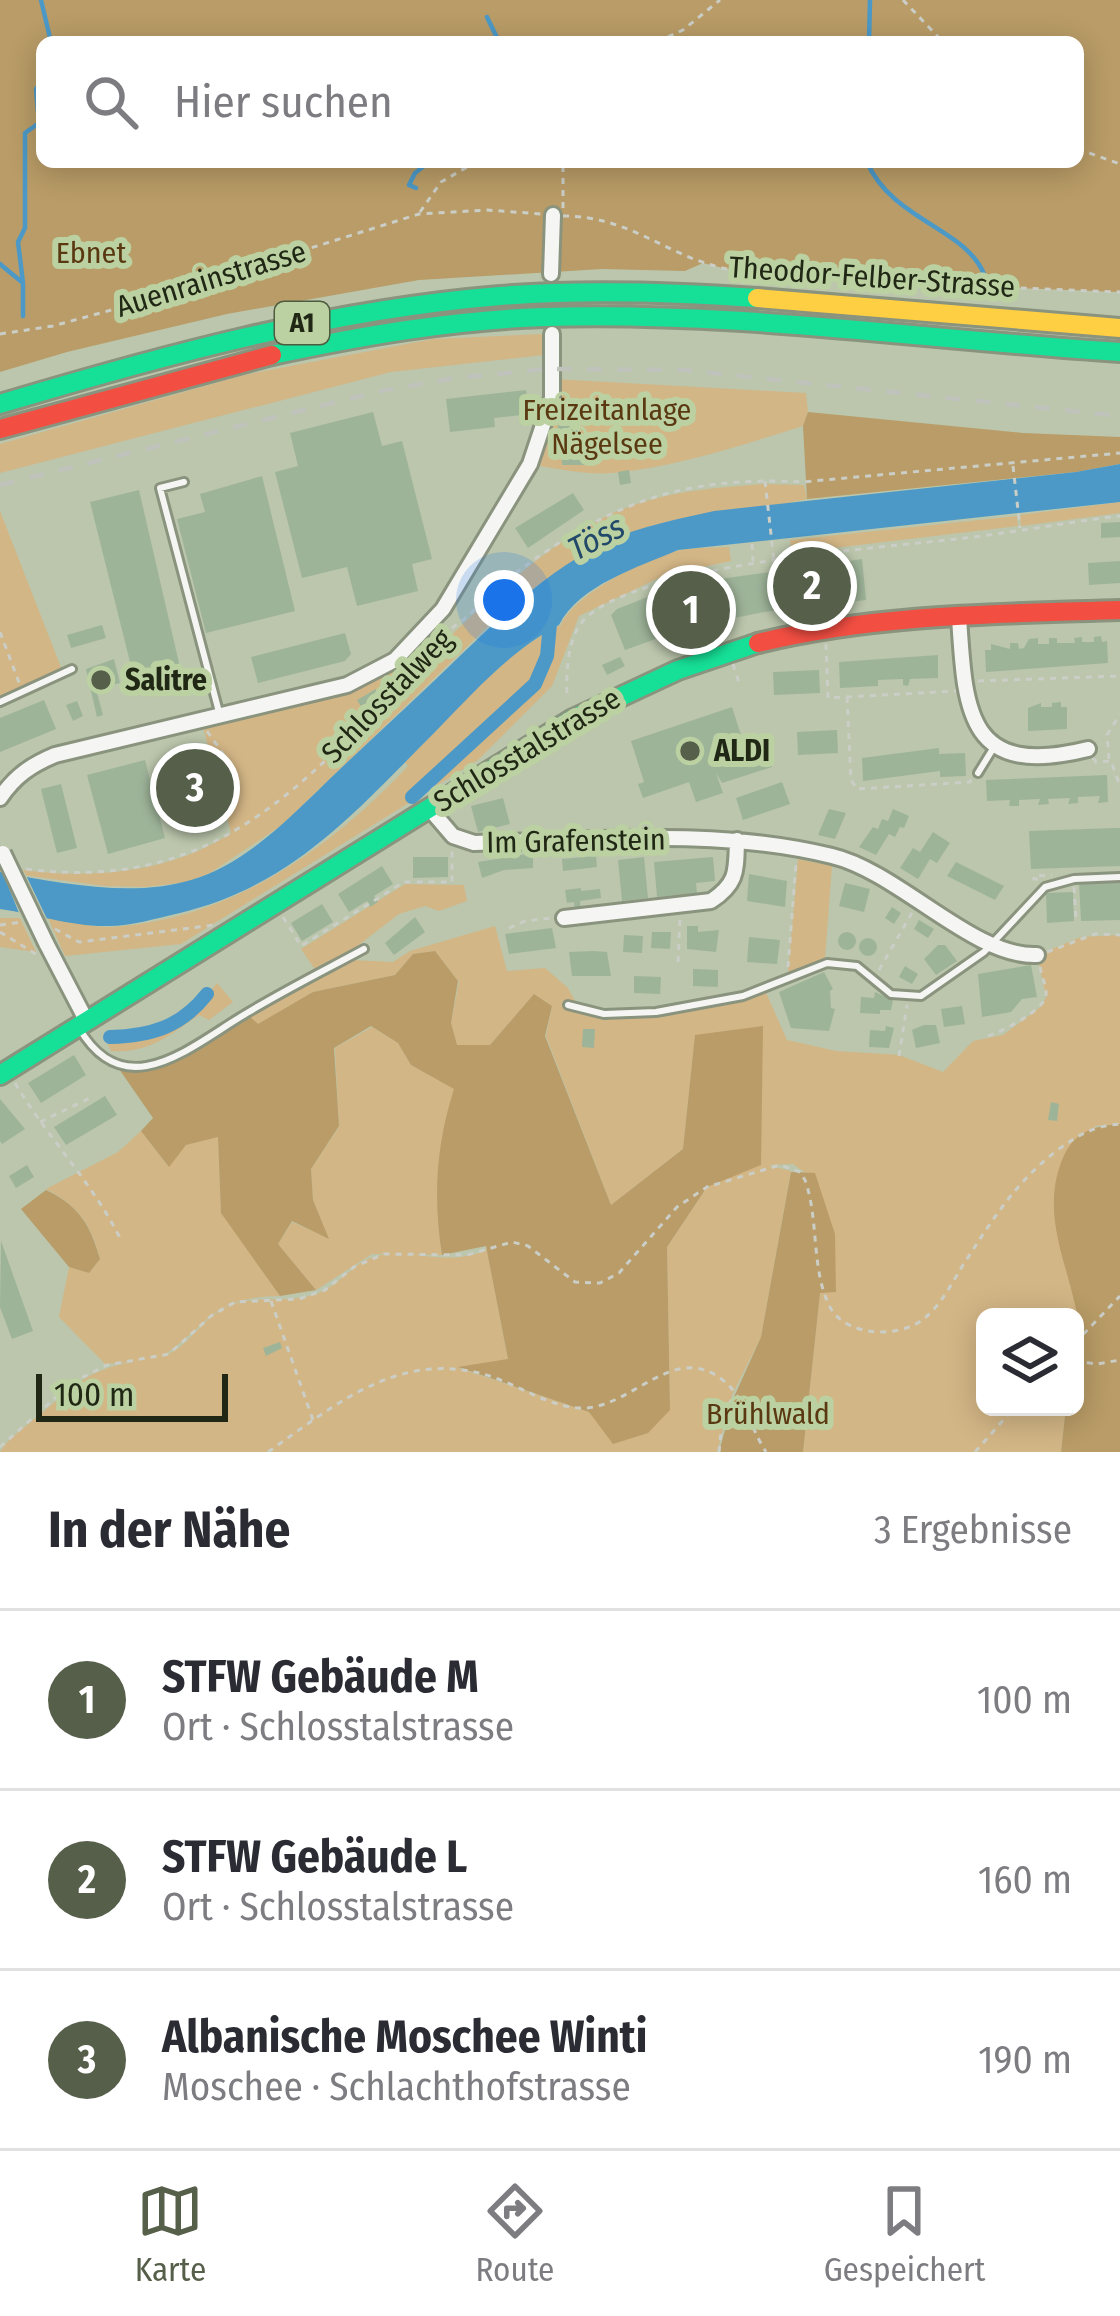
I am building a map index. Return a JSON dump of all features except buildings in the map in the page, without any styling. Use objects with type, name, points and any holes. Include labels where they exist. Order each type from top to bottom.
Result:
[{"type":"main road","name":"A1","points":[[0,404],[304,322],[404,305],[509,295],[718,296],[1120,328]]},
{"type":"main road","name":"A1","points":[[0,429],[172,379],[309,346],[392,331],[510,319],[716,320],[1120,352]]},
{"type":"main road","name":"Schlosstalstrasse","points":[[6,1077],[82,1022],[578,715],[688,665],[826,628],[1120,610]]},
{"type":"street","points":[[551,274],[558,215]]},
{"type":"street","points":[[0,798],[33,764],[56,755],[347,685],[395,660],[428,629],[540,442],[552,398],[552,334]]},
{"type":"street","points":[[959,617],[963,686],[977,726],[996,744],[1032,757],[1088,749]]},
{"type":"street","name":"Im Grafenstein","points":[[429,808],[452,836],[474,843],[737,840],[833,856],[862,866],[991,943],[1012,953],[1037,955]]},
{"type":"street","points":[[557,918],[711,901],[728,890],[735,874],[737,840]]},
{"type":"street","points":[[2,849],[44,950],[82,1022]]},
{"type":"lane","points":[[184,482],[160,488],[220,715]]},
{"type":"lane","points":[[0,702],[72,669]]},
{"type":"lane","points":[[978,773],[996,744]]},
{"type":"lane","points":[[568,1005],[604,1014],[656,1012],[743,996],[816,965],[841,963],[857,966],[891,994],[909,998],[933,990],[991,943],[1045,887],[1074,879],[1120,877]]},
{"type":"lane","points":[[82,1022],[100,1056],[117,1066],[136,1068],[182,1056],[246,1013],[364,949]]},
{"type":"path","points":[[670,36],[720,0]]},
{"type":"path","points":[[903,0],[937,36]]},
{"type":"path","points":[[1084,151],[1120,164]]},
{"type":"path","points":[[419,214],[441,182],[466,168]]},
{"type":"path","points":[[558,215],[562,168]]},
{"type":"path","name":"Theodor-Felber-Strasse","points":[[419,214],[487,210],[609,220],[703,263],[727,268],[941,285],[1120,292]]},
{"type":"path","name":"Auenrainstrasse","points":[[0,334],[126,306],[419,214]]},
{"type":"path","name":"Schlosstalweg","points":[[23,868],[74,871],[158,864],[206,848],[294,791],[432,652],[440,634],[565,539],[640,499],[724,482],[802,482],[1120,454]]},
{"type":"path","points":[[1013,466],[1021,531]]},
{"type":"path","points":[[765,480],[774,561]]},
{"type":"path","points":[[567,693],[566,672],[576,632],[584,620],[616,600],[662,582],[753,563],[1120,516]]},
{"type":"path","points":[[752,544],[753,563]]},
{"type":"path","points":[[0,632],[23,692]]},
{"type":"path","points":[[826,640],[828,698],[1008,680],[1120,676]]},
{"type":"path","points":[[732,662],[740,686]]},
{"type":"path","points":[[1091,664],[1092,677]]},
{"type":"path","points":[[1046,666],[1046,679]]},
{"type":"path","points":[[1007,671],[1008,680]]},
{"type":"path","points":[[847,697],[851,780],[856,789],[970,782],[974,764]]},
{"type":"path","points":[[1120,714],[1107,735],[1109,761],[1120,785]]},
{"type":"path","points":[[206,730],[231,765]]},
{"type":"path","points":[[1088,749],[1096,762],[1109,761]]},
{"type":"path","points":[[280,913],[301,946],[404,882],[452,882],[452,836]]},
{"type":"path","points":[[787,977],[796,861]]},
{"type":"path","points":[[1074,879],[1076,921]]},
{"type":"path","points":[[677,962],[681,905]]},
{"type":"path","points":[[874,978],[911,915]]},
{"type":"path","points":[[509,928],[557,918]]},
{"type":"path","points":[[0,928],[37,925],[79,942],[216,925]]},
{"type":"path","points":[[0,928],[44,950]]},
{"type":"path","points":[[988,1036],[1005,1030],[1046,996],[1037,955],[1081,937],[1120,935]]},
{"type":"path","points":[[899,1056],[909,998]]},
{"type":"path","points":[[6,1077],[105,1207],[121,1240]]},
{"type":"path","points":[[38,1123],[90,1098]]},
{"type":"path","points":[[0,1447],[90,1371],[169,1354],[224,1306],[247,1299],[298,1298],[325,1290],[354,1267],[384,1254],[467,1255],[512,1243],[528,1246],[575,1282],[601,1283],[619,1273],[692,1196],[780,1165],[800,1172],[805,1180],[825,1293],[834,1313],[868,1331],[908,1328],[938,1304],[1010,1193],[1031,1171],[1095,1126],[1120,1124]]},
{"type":"path","points":[[1084,1334],[1120,1296]]},
{"type":"path","points":[[271,1299],[313,1420]]},
{"type":"path","points":[[1084,1362],[1120,1360]]},
{"type":"path","points":[[268,1452],[377,1381],[416,1370],[458,1367],[580,1408],[610,1403],[663,1371],[705,1370],[724,1381],[734,1394],[766,1452]]},
{"type":"path","points":[[718,1452],[722,1423],[734,1394]]},
{"type":"path","points":[[976,1452],[1007,1416]]},
{"type":"green space","name":"Ebnet","points":[[0,0],[1120,0],[1120,292],[941,285],[727,269],[703,263],[685,271],[602,269],[419,280],[227,314],[0,372]]},
{"type":"green space","points":[[542,334],[544,355],[391,372],[0,473],[0,444],[244,375],[433,339]]},
{"type":"green space","name":"Freizeitanlage Nägelsee","points":[[554,379],[806,393],[808,412],[803,426],[685,461],[613,473],[571,471],[530,464]]},
{"type":"green space","points":[[808,412],[1023,433],[1120,437],[1120,464],[807,499],[803,426]]},
{"type":"green space","points":[[763,484],[804,485],[807,499],[609,541],[565,566],[510,605],[282,825],[210,873],[187,882],[145,887],[0,872],[0,866],[59,873],[120,871],[206,847],[231,833],[201,719],[319,693],[403,652],[419,666],[523,571],[612,514],[657,498]]},
{"type":"green space","points":[[1120,502],[1120,513],[1021,526],[1020,515]]},
{"type":"green space","points":[[0,511],[64,675],[0,702]]},
{"type":"green space","points":[[1017,516],[1018,526],[792,553],[790,540]]},
{"type":"green space","points":[[729,547],[731,561],[665,575],[579,616],[552,686],[478,760],[181,944],[65,956],[47,916],[103,927],[155,922],[196,911],[274,875],[345,826],[408,766],[405,762],[478,686],[518,652],[561,625],[580,601],[632,568],[667,554]]},
{"type":"green space","points":[[798,859],[832,866],[825,958],[788,973]]},
{"type":"green space","points":[[405,884],[464,885],[467,901],[439,911],[425,906],[399,914],[343,957],[316,971],[301,949]]},
{"type":"green space","points":[[0,918],[20,918],[36,952],[0,947]]},
{"type":"green space","points":[[495,926],[507,971],[545,968],[568,988],[582,1014],[674,1009],[764,988],[787,1040],[836,1051],[899,1055],[943,1072],[973,1041],[1003,1035],[1042,1006],[1046,997],[1037,955],[1081,937],[1120,935],[1120,1124],[1095,1126],[1082,1308],[976,1308],[976,1416],[1065,1416],[1061,1452],[803,1452],[820,1292],[835,1292],[815,1174],[808,1175],[793,1164],[768,1165],[791,1171],[761,1337],[732,1395],[717,1452],[0,1452],[78,1383],[132,1362],[105,1364],[59,1317],[69,1267],[89,1273],[100,1259],[82,1217],[46,1189],[118,1152],[141,1131],[168,1166],[186,1145],[218,1136],[221,1212],[280,1296],[239,1301],[225,1307],[161,1357],[179,1347],[226,1307],[250,1300],[311,1296],[369,1259],[390,1254],[457,1257],[487,1250],[508,1360],[459,1368],[589,1412],[670,1410],[667,1247],[707,1187],[695,1036],[683,1149],[611,1205],[546,1036],[552,1006],[534,994],[490,1045],[457,1046],[451,1023],[459,982],[435,951],[413,954],[395,975],[313,992],[257,1025],[247,1014],[351,960],[393,962],[410,951]]},
{"type":"green space","points":[[435,951],[458,981],[451,1023],[457,1045],[490,1045],[534,994],[552,1006],[545,1036],[611,1205],[683,1149],[695,1035],[763,1026],[761,1165],[707,1187],[667,1247],[670,1410],[648,1433],[613,1444],[589,1412],[458,1367],[508,1359],[486,1246],[442,1255],[438,1171],[454,1089],[411,1065],[398,1043],[371,1026],[334,1048],[339,1126],[311,1169],[313,1200],[329,1239],[292,1221],[278,1244],[316,1290],[280,1296],[221,1213],[218,1137],[186,1145],[169,1167],[141,1131],[153,1118],[117,1066],[170,1059],[246,1013],[258,1024],[313,992],[395,975],[413,954]]},
{"type":"green space","points":[[217,983],[233,1002],[209,1020],[199,1015],[147,1046],[111,1051],[103,1034],[128,1037],[171,1024]]},
{"type":"green space","points":[[372,1027],[398,1043],[411,1065],[455,1089],[438,1171],[442,1255],[372,1254],[316,1290],[278,1244],[292,1222],[328,1238],[313,1200],[311,1169],[339,1127],[335,1048]]},
{"type":"green space","points":[[1120,1124],[1120,1452],[1061,1452],[1065,1416],[1084,1416],[1084,1308],[1076,1308],[1060,1247],[1056,1182],[1066,1151],[1078,1137]]},
{"type":"green space","name":"Brühlwald","points":[[791,1172],[815,1173],[835,1234],[836,1292],[820,1293],[803,1452],[719,1452],[734,1397],[761,1337]]},
{"type":"green space","points":[[46,1190],[75,1210],[87,1226],[100,1259],[89,1273],[69,1267],[21,1209]]},
{"type":"water","points":[[1120,464],[1120,502],[678,550],[611,579],[581,599],[559,625],[494,673],[321,842],[257,884],[180,913],[117,926],[0,909],[0,872],[96,887],[145,888],[191,880],[232,862],[288,819],[531,591],[567,564],[621,536],[714,511]]},
{"type":"pier","points":[[0,866],[24,871],[49,923],[21,918]]},
{"type":"waterway","points":[[41,0],[50,36]]},
{"type":"waterway","points":[[869,36],[870,0]]},
{"type":"waterway","points":[[487,17],[496,36]]},
{"type":"waterway","points":[[23,283],[18,242],[25,228],[25,133],[36,125]]},
{"type":"waterway","points":[[416,188],[409,185],[421,168]]},
{"type":"waterway","points":[[870,168],[893,198],[961,245],[984,274]]},
{"type":"waterway","points":[[0,264],[23,283],[23,316]]},
{"type":"waterway","points":[[412,797],[535,684],[547,656],[551,613]]},
{"type":"waterway","points":[[110,1037],[164,1028],[207,994]]},
{"type":"railway","points":[[0,485],[381,391],[546,369],[684,370],[1120,416]]},
{"type":"traffic: fast","points":[[0,404],[247,337],[436,303],[596,292],[757,298]]},
{"type":"traffic: fast","points":[[272,355],[441,325],[616,316],[760,322],[1120,352]]},
{"type":"traffic: fast","points":[[0,1075],[573,719],[678,670],[758,643]]},
{"type":"traffic: slow","points":[[757,298],[1120,328]]},
{"type":"traffic: jam","points":[[0,429],[272,355]]},
{"type":"traffic: jam","points":[[758,643],[893,621],[1120,610]]},
{"type":"place","name":"STFW Gebäude L","points":[[812,586]]},
{"type":"place","name":"STFW Gebäude M","points":[[691,610]]},
{"type":"place","name":"Salitre","points":[[101,680]]},
{"type":"place","name":"ALDI","points":[[690,751]]},
{"type":"place","name":"Albanische Moschee Winti","points":[[195,788]]},
{"type":"water label","name":"Töss","points":[[596,537]]}]
